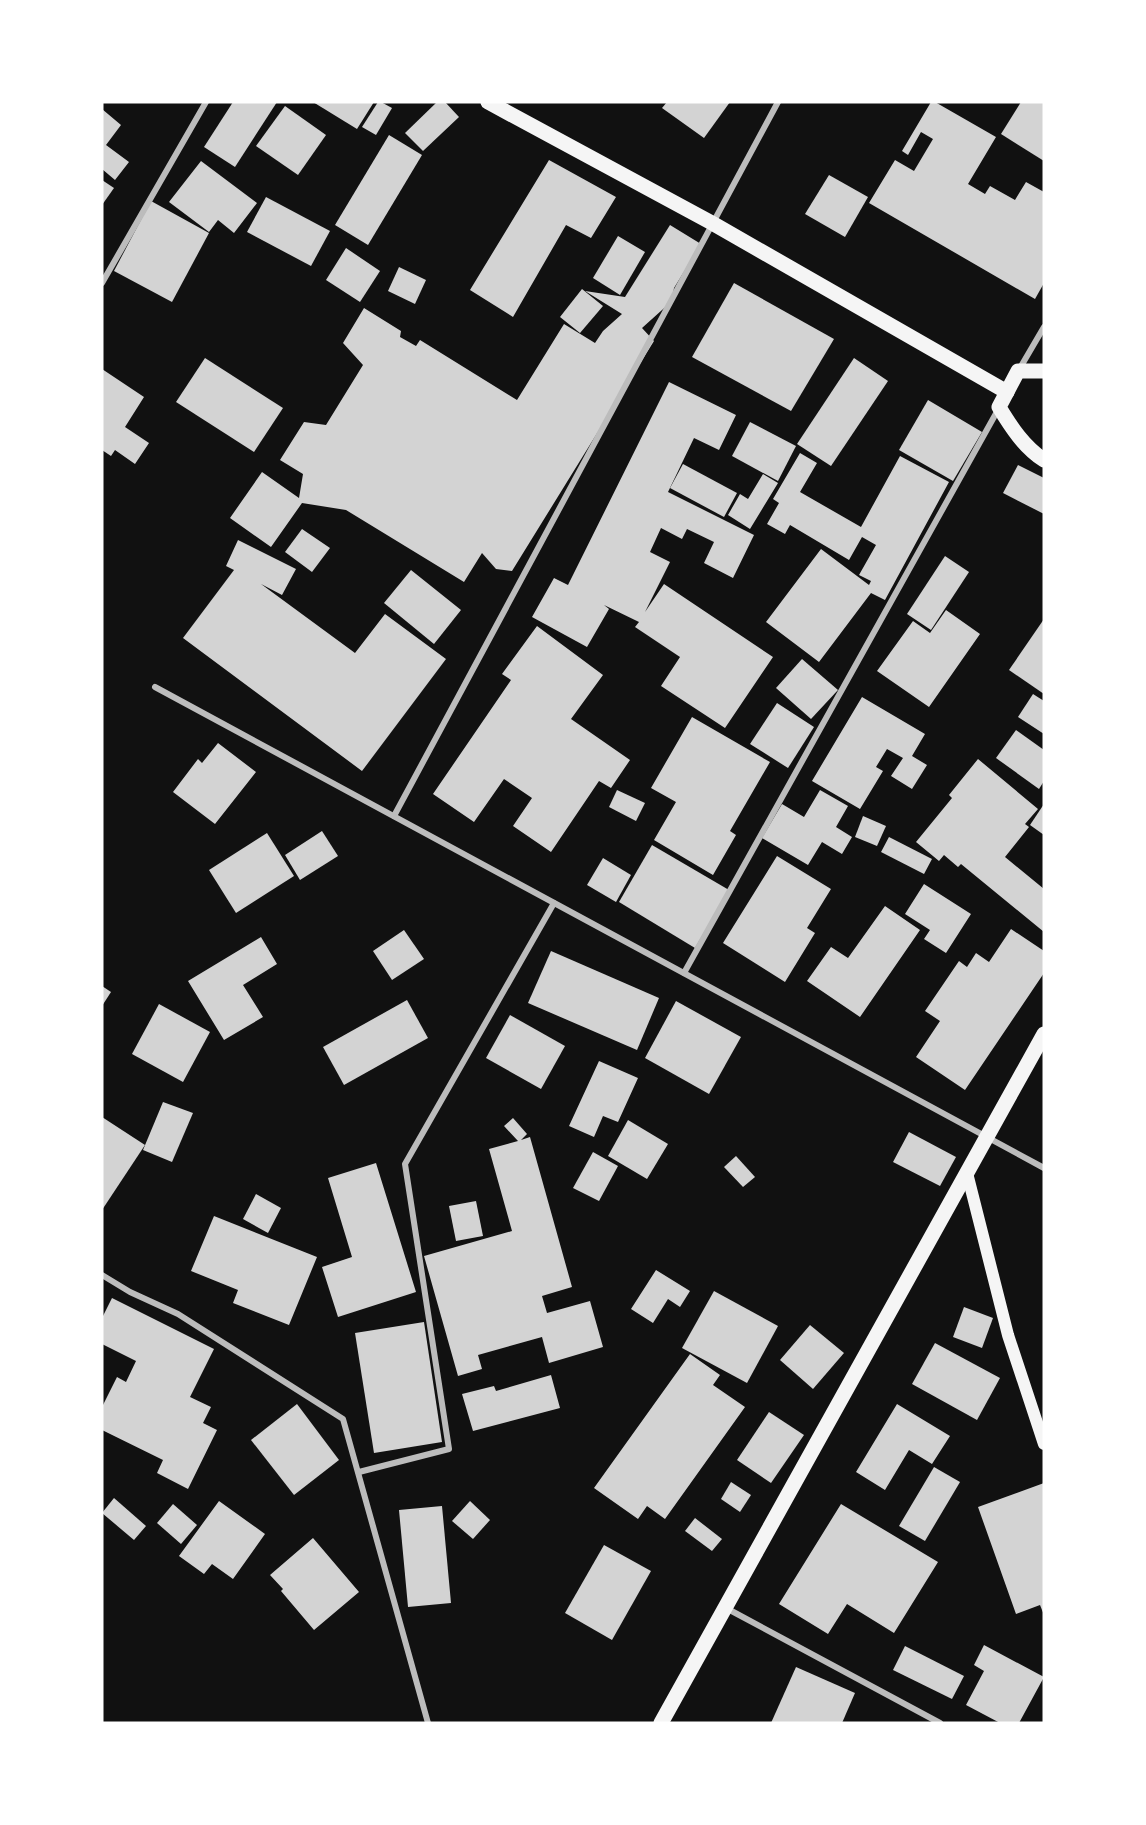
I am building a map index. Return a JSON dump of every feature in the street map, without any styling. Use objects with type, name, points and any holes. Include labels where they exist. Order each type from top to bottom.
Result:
[{"type":"main road","points":[[488,102],[712,223],[1007,392]]},
{"type":"main road","points":[[1044,371],[1018,371],[999,407],[1014,432],[1044,460]]},
{"type":"main road","points":[[661,1723],[1044,1034]]},
{"type":"main road","points":[[967,1173],[1008,1335],[1044,1444]]},
{"type":"street","points":[[102,283],[206,102]]},
{"type":"street","points":[[394,816],[778,102]]},
{"type":"street","points":[[1018,371],[1044,327]]},
{"type":"street","points":[[684,973],[999,407]]},
{"type":"street","points":[[155,687],[1044,1168]]},
{"type":"street","points":[[358,1472],[449,1449],[405,1164],[554,903]]},
{"type":"street","points":[[102,1275],[130,1292],[178,1314],[344,1419],[428,1723]]},
{"type":"street","points":[[726,1608],[940,1723]]},
{"type":"building","points":[[233,102],[277,102],[235,167],[204,147]]},
{"type":"building","points":[[313,102],[374,102],[357,129]]},
{"type":"building","points":[[378,102],[392,108],[376,135],[362,127]]},
{"type":"building","points":[[437,102],[445,102],[459,117],[423,151],[405,133]]},
{"type":"building","points":[[667,102],[730,102],[704,138],[662,108]]},
{"type":"building","points":[[931,102],[935,102],[996,137],[968,184],[985,194],[990,186],[1015,200],[1026,182],[1044,192],[1044,283],[1035,299],[869,203],[895,160],[914,171],[933,139],[921,132],[908,155],[902,151]]},
{"type":"building","points":[[1021,102],[1044,102],[1044,161],[1001,134]]},
{"type":"building","points":[[285,106],[326,135],[298,175],[256,146]]},
{"type":"building","points":[[102,109],[121,125],[106,145],[129,162],[115,180],[102,169]]},
{"type":"building","points":[[389,135],[422,155],[368,245],[335,225]]},
{"type":"building","points":[[549,160],[616,197],[591,238],[566,225],[513,317],[470,290]]},
{"type":"building","points":[[201,161],[257,203],[234,233],[218,220],[209,232],[169,202]]},
{"type":"building","points":[[829,175],[868,197],[845,237],[805,214]]},
{"type":"building","points":[[102,180],[114,188],[102,205]]},
{"type":"building","points":[[266,197],[330,231],[311,266],[247,232]]},
{"type":"building","points":[[151,201],[209,233],[172,302],[114,271]]},
{"type":"building","points":[[670,225],[701,244],[674,288],[672,301],[642,328],[654,341],[512,571],[496,569],[482,553],[464,582],[346,510],[302,503],[271,547],[230,518],[262,472],[299,498],[303,474],[280,460],[304,422],[326,425],[363,365],[343,343],[364,308],[401,331],[400,337],[416,346],[420,340],[517,400],[564,324],[595,343],[603,331],[622,314],[585,291],[625,297]]},
{"type":"building","points":[[618,236],[645,252],[620,295],[593,278]]},
{"type":"building","points":[[346,248],[380,271],[360,302],[326,280]]},
{"type":"building","points":[[399,267],[426,280],[415,304],[388,291]]},
{"type":"building","points":[[734,283],[834,339],[791,411],[692,357]]},
{"type":"building","points":[[582,289],[603,306],[580,333],[560,317]]},
{"type":"building","points":[[205,358],[283,408],[254,452],[176,402]]},
{"type":"building","points":[[854,358],[888,381],[831,466],[797,444]]},
{"type":"building","points":[[102,369],[144,397],[125,427],[149,443],[135,464],[115,450],[111,456],[102,450]]},
{"type":"building","points":[[669,382],[736,415],[719,450],[694,438],[668,492],[754,535],[733,578],[704,563],[714,542],[687,529],[682,539],[661,528],[650,552],[670,562],[645,612],[664,584],[773,657],[725,728],[661,686],[680,657],[635,627],[639,622],[604,605],[609,609],[587,647],[532,617],[554,578],[568,585]]},
{"type":"building","points":[[928,400],[982,432],[953,481],[899,450]]},
{"type":"building","points":[[750,422],[796,446],[778,481],[732,456]]},
{"type":"building","points":[[800,453],[817,463],[800,492],[861,527],[900,456],[949,482],[885,600],[871,593],[819,662],[766,622],[821,549],[869,585],[871,581],[859,575],[876,545],[862,537],[849,560],[790,525],[785,534],[767,524],[779,503],[773,499]]},
{"type":"building","points":[[683,464],[737,493],[724,517],[670,488]]},
{"type":"building","points":[[1018,465],[1044,478],[1044,514],[1003,493]]},
{"type":"building","points":[[763,474],[778,483],[750,529],[728,515],[740,494],[748,499]]},
{"type":"building","points":[[302,529],[330,548],[312,572],[285,552]]},
{"type":"building","points":[[238,540],[296,569],[282,595],[261,584],[355,653],[385,614],[446,659],[362,771],[183,638],[234,570],[226,566]]},
{"type":"building","points":[[945,556],[969,572],[931,630],[907,614]]},
{"type":"building","points":[[411,570],[461,610],[434,644],[384,603]]},
{"type":"building","points":[[946,610],[980,634],[929,707],[877,671],[913,621],[930,633]]},
{"type":"building","points":[[1044,619],[1044,694],[1009,670]]},
{"type":"building","points":[[537,626],[603,675],[571,719],[630,760],[611,788],[599,781],[551,852],[513,826],[532,798],[504,779],[474,822],[433,794],[511,680],[502,674]]},
{"type":"building","points":[[802,659],[838,690],[811,719],[776,688]]},
{"type":"building","points":[[1033,694],[1044,701],[1044,734],[1018,717]]},
{"type":"building","points":[[862,697],[925,734],[912,756],[927,765],[912,789],[891,776],[903,758],[887,749],[876,767],[883,771],[860,809],[812,781]]},
{"type":"building","points":[[777,703],[814,727],[788,768],[750,744]]},
{"type":"building","points":[[692,717],[770,762],[730,831],[736,835],[713,875],[654,840],[676,802],[651,788]]},
{"type":"building","points":[[1016,730],[1044,750],[1044,781],[1039,789],[996,758]]},
{"type":"building","points":[[218,743],[256,772],[215,824],[173,792],[198,759],[202,763]]},
{"type":"building","points":[[978,759],[1038,809],[1025,824],[1029,827],[1005,857],[1044,889],[1044,932],[961,864],[958,867],[944,855],[939,861],[916,842],[952,798],[949,795]]},
{"type":"building","points":[[617,790],[645,803],[636,821],[609,807]]},
{"type":"building","points":[[820,790],[848,806],[836,827],[852,837],[842,854],[822,842],[808,865],[762,838],[782,804],[804,817]]},
{"type":"building","points":[[1044,804],[1044,835],[1030,825]]},
{"type":"building","points":[[863,816],[886,826],[877,846],[855,837]]},
{"type":"building","points":[[322,831],[338,856],[300,880],[285,855]]},
{"type":"building","points":[[267,833],[294,876],[236,913],[209,870]]},
{"type":"building","points":[[889,837],[932,859],[924,874],[881,852]]},
{"type":"building","points":[[652,845],[729,890],[695,948],[619,902]]},
{"type":"building","points":[[777,856],[831,889],[807,928],[815,933],[785,982],[723,943]]},
{"type":"building","points":[[603,858],[631,875],[616,902],[587,885]]},
{"type":"building","points":[[924,884],[971,914],[946,953],[924,939],[930,930],[905,914]]},
{"type":"building","points":[[885,906],[920,930],[860,1017],[807,981],[831,947],[848,958]]},
{"type":"building","points":[[1011,929],[1044,951],[1044,973],[965,1090],[916,1057],[940,1021],[925,1011],[959,961],[967,967],[976,953],[989,962]]},
{"type":"building","points":[[404,930],[424,959],[392,980],[373,951]]},
{"type":"building","points":[[261,937],[277,964],[243,985],[263,1017],[224,1040],[188,981]]},
{"type":"building","points":[[551,951],[659,998],[637,1050],[528,1003]]},
{"type":"building","points":[[102,986],[111,992],[102,1006]]},
{"type":"building","points":[[407,1000],[428,1038],[344,1085],[323,1047]]},
{"type":"building","points":[[676,1001],[741,1037],[709,1094],[645,1058]]},
{"type":"building","points":[[159,1004],[210,1032],[183,1082],[132,1054]]},
{"type":"building","points":[[510,1015],[565,1046],[541,1089],[486,1058]]},
{"type":"building","points":[[599,1061],[638,1078],[618,1122],[603,1116],[594,1137],[569,1126]]},
{"type":"building","points":[[163,1102],[193,1113],[172,1162],[143,1150]]},
{"type":"building","points":[[102,1117],[145,1145],[102,1210]]},
{"type":"building","points":[[513,1118],[527,1134],[521,1140],[530,1137],[572,1287],[542,1296],[547,1313],[590,1301],[603,1347],[549,1363],[542,1337],[478,1355],[482,1369],[458,1376],[424,1256],[512,1231],[489,1149],[518,1141],[504,1126]]},
{"type":"building","points":[[628,1120],[668,1144],[647,1179],[608,1156]]},
{"type":"building","points":[[909,1132],[956,1157],[940,1186],[893,1162]]},
{"type":"building","points":[[593,1152],[618,1166],[599,1201],[573,1188]]},
{"type":"building","points":[[736,1156],[755,1177],[743,1187],[724,1167]]},
{"type":"building","points":[[376,1163],[416,1292],[338,1317],[322,1267],[352,1257],[328,1178]]},
{"type":"building","points":[[256,1194],[281,1208],[268,1233],[243,1219]]},
{"type":"building","points":[[476,1201],[483,1236],[456,1241],[449,1206]]},
{"type":"building","points":[[214,1216],[317,1257],[289,1325],[233,1303],[238,1290],[191,1271]]},
{"type":"building","points":[[656,1270],[690,1291],[680,1307],[668,1299],[653,1323],[631,1309]]},
{"type":"building","points":[[714,1291],[778,1326],[747,1383],[682,1348]]},
{"type":"building","points":[[112,1298],[214,1349],[190,1397],[211,1407],[203,1423],[217,1430],[188,1489],[157,1473],[163,1460],[102,1430],[102,1407],[117,1377],[126,1382],[136,1361],[102,1344],[102,1318]]},
{"type":"building","points":[[964,1307],[993,1318],[982,1348],[953,1337]]},
{"type":"building","points":[[424,1322],[442,1442],[374,1453],[355,1333]]},
{"type":"building","points":[[810,1325],[844,1353],[813,1389],[780,1360]]},
{"type":"building","points":[[935,1343],[1000,1378],[977,1420],[912,1384]]},
{"type":"building","points":[[690,1354],[720,1375],[713,1385],[745,1407],[665,1519],[647,1506],[638,1519],[594,1488]]},
{"type":"building","points":[[551,1375],[560,1408],[473,1431],[462,1394],[494,1386],[496,1391]]},
{"type":"building","points":[[297,1404],[339,1460],[294,1495],[251,1440]]},
{"type":"building","points":[[897,1404],[950,1436],[932,1464],[909,1450],[885,1490],[856,1472]]},
{"type":"building","points":[[769,1412],[804,1435],[771,1483],[737,1460]]},
{"type":"building","points":[[934,1467],[960,1482],[925,1541],[899,1526]]},
{"type":"building","points":[[731,1482],[751,1495],[740,1512],[721,1499]]},
{"type":"building","points":[[1044,1483],[1044,1615],[1040,1605],[1016,1614],[978,1507]]},
{"type":"building","points":[[114,1498],[146,1526],[134,1540],[102,1513]]},
{"type":"building","points":[[219,1501],[265,1534],[233,1579],[212,1564],[204,1574],[179,1556]]},
{"type":"building","points":[[470,1501],[490,1520],[473,1539],[452,1521]]},
{"type":"building","points":[[173,1504],[197,1525],[181,1544],[157,1523]]},
{"type":"building","points":[[841,1504],[938,1562],[894,1633],[847,1604],[828,1634],[779,1604]]},
{"type":"building","points":[[442,1506],[451,1603],[408,1607],[399,1510]]},
{"type":"building","points":[[695,1518],[722,1539],[712,1551],[685,1531]]},
{"type":"building","points":[[313,1538],[359,1592],[314,1630],[270,1575]]},
{"type":"building","points":[[604,1545],[651,1571],[612,1640],[565,1613]]},
{"type":"building","points":[[984,1645],[1044,1677],[1019,1723],[1000,1723],[966,1705],[984,1671],[974,1665]]},
{"type":"building","points":[[905,1646],[964,1676],[952,1699],[893,1670]]},
{"type":"building","points":[[796,1667],[855,1693],[842,1723],[771,1723]]}]
